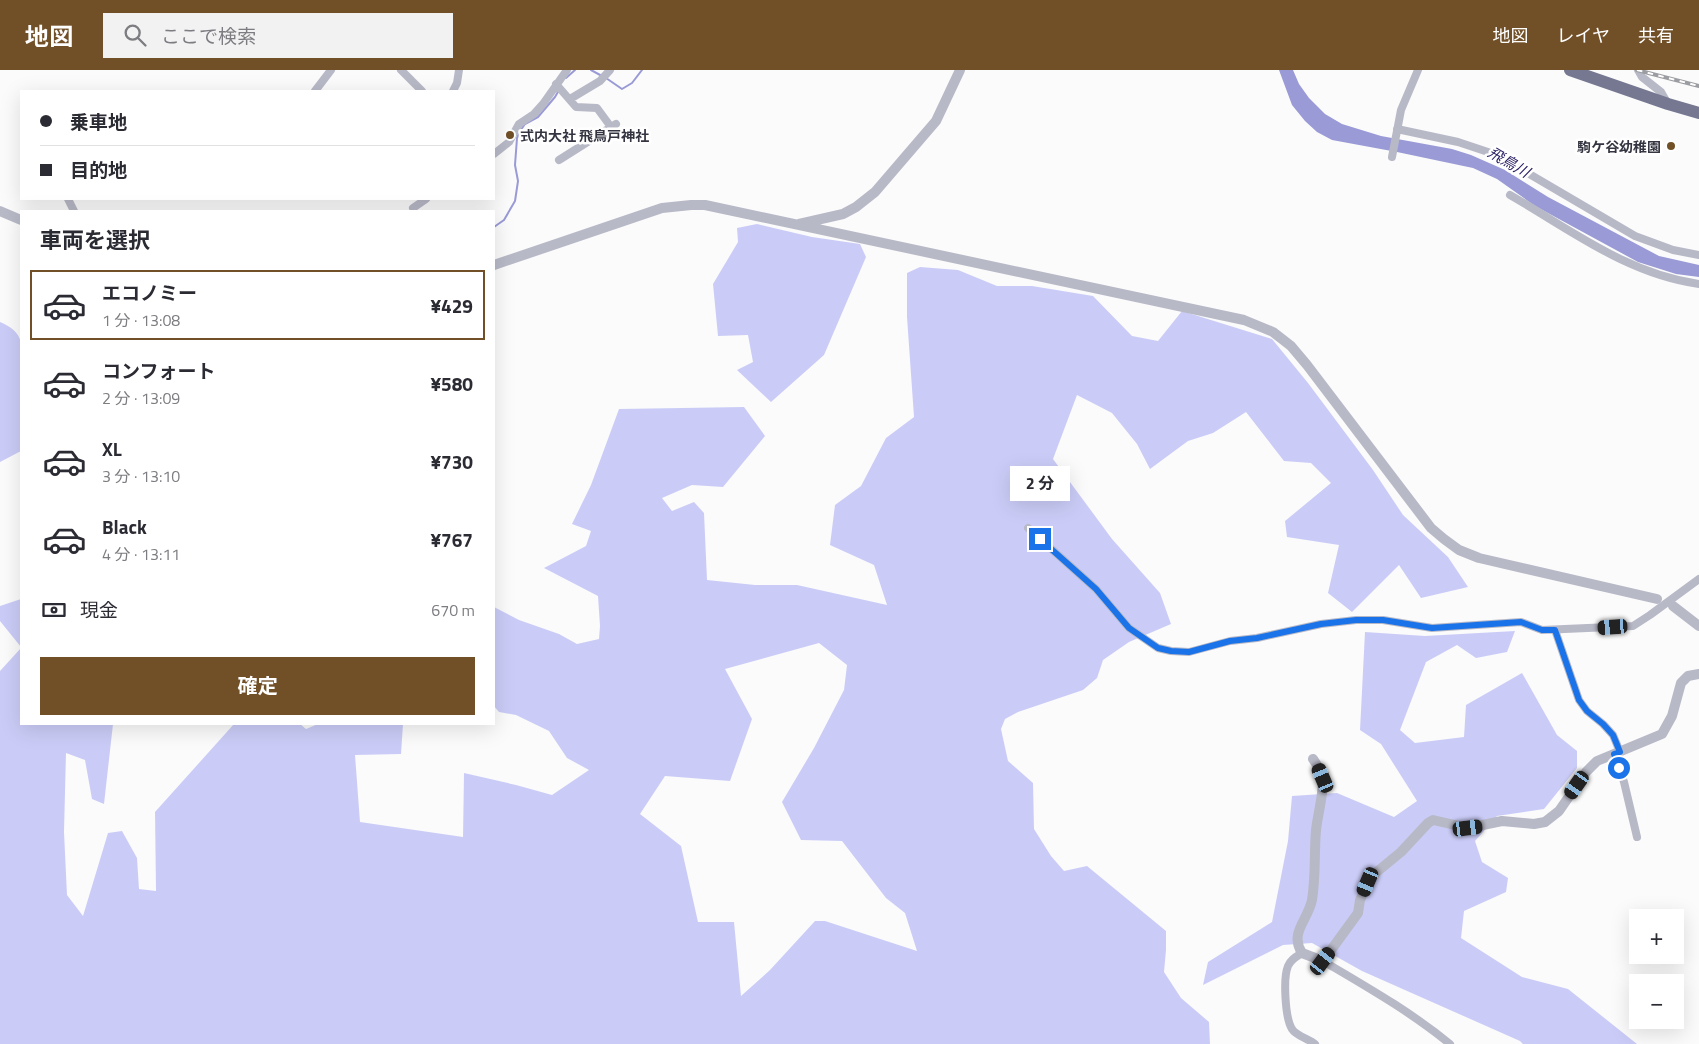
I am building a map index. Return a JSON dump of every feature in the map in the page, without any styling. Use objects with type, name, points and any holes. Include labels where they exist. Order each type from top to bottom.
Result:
[{"type":"highway","points":[[1570,70],[1699,113]]},
{"type":"street","points":[[316,90],[331,70]]},
{"type":"street","points":[[401,70],[421,90]]},
{"type":"street","points":[[454,90],[459,70]]},
{"type":"street","points":[[495,153],[509,142],[519,124],[544,105],[558,86],[566,70]]},
{"type":"street","points":[[797,225],[843,214],[856,208],[876,192],[936,122],[960,70]]},
{"type":"street","points":[[1392,155],[1401,110],[1418,70]]},
{"type":"street","points":[[1638,70],[1642,77],[1661,92],[1668,104]]},
{"type":"street","points":[[570,99],[600,81],[608,72]]},
{"type":"street","points":[[558,86],[576,107],[597,108],[613,126],[560,160]]},
{"type":"street","points":[[1397,133],[1458,142],[1497,155],[1635,236],[1673,250],[1699,255]]},
{"type":"street","points":[[1510,195],[1607,254],[1663,277],[1699,284]]},
{"type":"street","points":[[412,210],[425,200]]},
{"type":"street","points":[[495,265],[662,208],[705,205],[1244,320],[1273,332],[1299,354],[1418,512],[1444,539],[1459,550],[1479,558],[1656,599]]},
{"type":"street","points":[[0,212],[20,220]]},
{"type":"street","points":[[1028,528],[1096,589],[1129,628],[1158,648],[1171,651],[1189,652],[1230,641],[1257,638],[1321,624],[1356,620],[1383,620],[1432,628],[1521,622],[1542,630],[1633,626],[1650,616],[1699,580]]},
{"type":"street","points":[[1673,606],[1699,626]]},
{"type":"street","points":[[1555,630],[1579,700],[1587,711],[1613,735],[1637,837]]},
{"type":"street","points":[[1323,961],[1358,913],[1360,900],[1373,874],[1401,852],[1428,823],[1433,820],[1468,828],[1502,821],[1534,824],[1545,822],[1559,811],[1592,766],[1598,761],[1662,734],[1672,716],[1681,683],[1688,676],[1699,674]]},
{"type":"street","points":[[1313,760],[1318,765],[1323,778],[1316,831],[1312,901],[1298,930],[1298,943],[1302,953],[1323,961],[1371,989],[1428,1026],[1450,1044]]},
{"type":"street","points":[[1302,953],[1293,958],[1287,967],[1285,982],[1288,1019],[1292,1030],[1315,1044]]},
{"type":"shaded area","points":[[1279,70],[1293,70],[1299,84],[1309,98],[1325,114],[1342,124],[1381,136],[1452,149],[1471,155],[1505,170],[1548,197],[1659,256],[1699,265],[1699,277],[1676,274],[1638,262],[1535,206],[1497,179],[1473,168],[1332,140],[1317,132],[1292,105]]},
{"type":"shaded area","points":[[757,224],[812,237],[860,244],[866,257],[824,355],[771,402],[737,370],[753,362],[748,335],[718,336],[713,284],[738,242],[737,228]]},
{"type":"shaded area","points":[[920,267],[958,270],[997,286],[1032,286],[1093,296],[1132,336],[1158,341],[1182,311],[1272,339],[1308,383],[1373,470],[1403,515],[1448,557],[1468,587],[1421,598],[1399,565],[1352,612],[1328,593],[1339,545],[1287,537],[1285,521],[1331,483],[1311,463],[1284,461],[1246,412],[1213,433],[1188,441],[1150,469],[1137,444],[1112,413],[1077,395],[1053,459],[1112,539],[1160,593],[1171,624],[1129,642],[1103,660],[1097,678],[1083,690],[1018,712],[1005,719],[1001,729],[1008,761],[1033,783],[1034,829],[1051,856],[1064,871],[1087,866],[1166,931],[1164,972],[1181,998],[1209,1022],[1210,1044],[0,1044],[0,671],[20,649],[20,725],[113,725],[104,804],[92,799],[85,760],[66,753],[64,832],[67,895],[83,916],[108,833],[122,831],[137,858],[139,889],[156,891],[155,812],[233,725],[301,725],[306,729],[316,725],[403,725],[401,754],[355,755],[360,822],[463,837],[464,773],[552,795],[589,770],[567,758],[549,731],[516,715],[499,712],[495,707],[495,608],[519,620],[559,634],[577,644],[599,639],[598,596],[544,568],[586,546],[591,531],[572,524],[591,485],[619,409],[744,407],[765,436],[723,487],[692,485],[662,498],[672,511],[694,502],[704,513],[707,580],[755,585],[797,585],[887,605],[874,565],[830,545],[835,505],[861,486],[886,438],[914,417],[907,317],[907,273]],"holes":[[[819,643],[847,665],[844,690],[814,748],[782,802],[801,840],[842,841],[886,898],[905,913],[917,951],[825,921],[815,921],[770,970],[741,996],[734,922],[698,922],[681,846],[640,814],[665,776],[730,781],[752,719],[725,669]]]},
{"type":"shaded area","points":[[0,322],[14,330],[20,340],[20,452],[0,462]]},
{"type":"shaded area","points":[[20,599],[20,646],[0,621],[0,606]]},
{"type":"shaded area","points":[[1515,631],[1507,652],[1476,658],[1457,645],[1426,662],[1400,730],[1415,743],[1464,737],[1466,705],[1522,673],[1557,735],[1577,751],[1577,768],[1544,809],[1497,816],[1475,841],[1482,862],[1508,878],[1506,892],[1464,911],[1461,938],[1522,977],[1568,989],[1637,1044],[1523,1044],[1362,971],[1312,943],[1283,945],[1203,985],[1208,962],[1272,922],[1288,841],[1292,796],[1337,793],[1394,817],[1417,801],[1381,744],[1360,730],[1365,632],[1425,636]]},
{"type":"waterway","points":[[566,78],[575,70]]},
{"type":"waterway","points":[[591,70],[602,76]]},
{"type":"waterway","points":[[606,78],[622,89],[632,83],[642,70]]},
{"type":"waterway","points":[[495,226],[504,220],[515,201],[518,181],[515,165],[517,138],[520,131],[525,124],[538,117],[559,90]]},
{"type":"railway","points":[[1637,70],[1699,86]]},
{"type":"place","name":"式内大社 飛鳥戸神社","points":[[510,135]]},
{"type":"place","name":"駒ケ谷幼稚園","points":[[1671,146]]},
{"type":"route","points":[[1040,539],[1096,589],[1129,628],[1158,648],[1171,651],[1189,652],[1230,641],[1257,638],[1321,624],[1356,620],[1383,620],[1432,628],[1521,622],[1542,630],[1555,630],[1579,700],[1587,711],[1613,735],[1620,752],[1614,754],[1619,768]]},
{"type":"water label","name":"飛鳥川","points":[[1509,162]]}]
